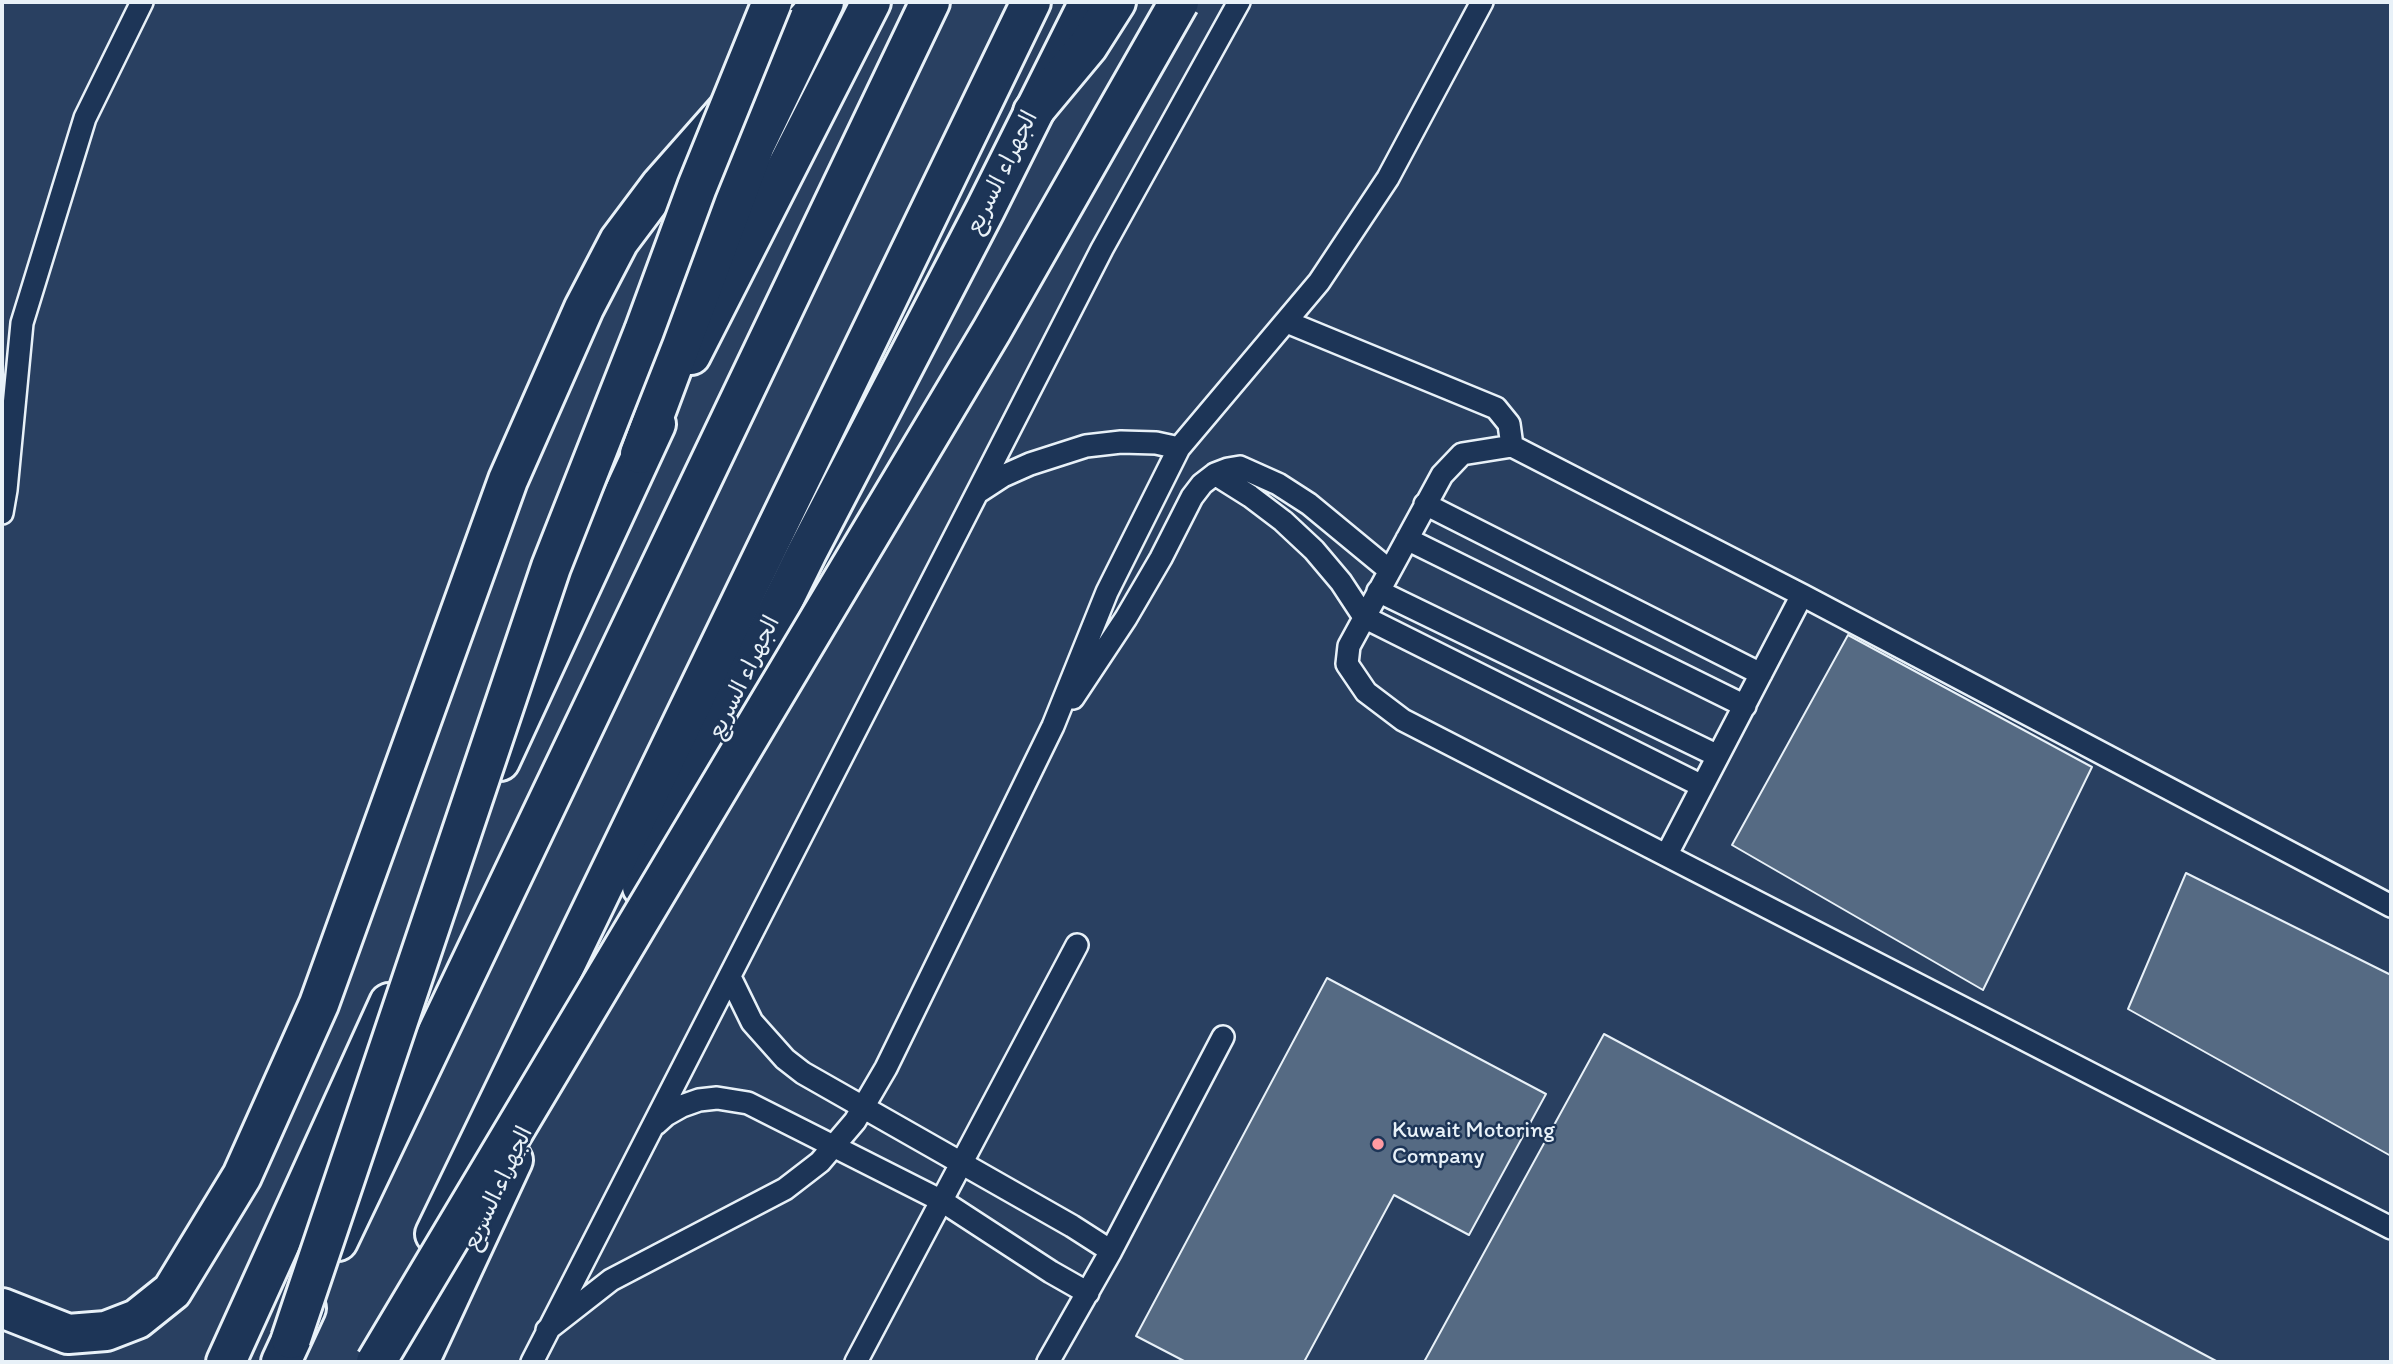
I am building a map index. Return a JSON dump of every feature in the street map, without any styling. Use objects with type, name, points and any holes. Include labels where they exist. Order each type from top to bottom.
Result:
[{"type":"main road","points":[[286,1351],[551,567],[644,331],[696,187],[772,2]]},
{"type":"main road","points":[[640,454],[755,145],[824,2]]},
{"type":"main road","points":[[2,1308],[68,1334],[106,1331],[137,1319],[172,1292],[242,1176],[319,1004],[508,480],[584,308],[619,241],[661,185],[824,2]]},
{"type":"main road","points":[[226,1362],[640,454],[871,2]]},
{"type":"main road","points":[[286,1351],[930,2]]},
{"type":"main road","name":"الجهراء السريع","points":[[375,1362],[1031,2]]},
{"type":"main road","name":"الجهراء السريع","points":[[419,1362],[595,983],[807,552],[985,210],[1089,2]]},
{"type":"main road","points":[[1033,112],[1088,46],[1116,2]]},
{"type":"main road","points":[[375,1362],[992,330],[1179,2]]},
{"type":"lane","points":[[2,513],[22,323],[85,118],[142,2]]},
{"type":"lane","points":[[532,1362],[1102,249],[1239,2]]},
{"type":"lane","points":[[547,1330],[611,1280],[785,1189],[820,1162],[864,1108],[1053,726],[1107,592],[1179,448],[1319,282],[1388,178],[1482,2]]},
{"type":"lane","points":[[1287,322],[1496,408],[1509,424],[1512,446]]},
{"type":"lane","points":[[979,492],[1003,476],[1030,464],[1086,446],[1121,442],[1156,443],[1179,448]]},
{"type":"lane","points":[[2391,906],[1802,595],[1512,446],[1462,454],[1442,475],[1349,646],[1348,664],[1366,692],[1403,720],[2391,1227]]},
{"type":"lane","points":[[1053,726],[1126,618],[1192,497],[1214,474],[1241,467],[1278,484],[1309,504],[1389,570]]},
{"type":"lane","points":[[1214,474],[1283,521],[1314,550],[1341,582],[1364,617],[1702,786]]},
{"type":"lane","points":[[1425,504],[1761,674]]},
{"type":"lane","points":[[1407,539],[1745,706]]},
{"type":"lane","points":[[1378,591],[1718,756]]},
{"type":"lane","points":[[1667,854],[1802,595]]},
{"type":"lane","points":[[856,1362],[1077,945]]},
{"type":"lane","points":[[730,977],[752,1022],[785,1059],[803,1073],[1072,1226],[1111,1251]]},
{"type":"lane","points":[[1048,1362],[1111,1251],[1223,1037]]},
{"type":"lane","points":[[652,1128],[666,1115],[699,1100],[733,1099],[748,1103],[942,1201],[1088,1293]]},
{"type":"building","points":[[1848,635],[2092,767],[1983,990],[1732,845]]},
{"type":"building","points":[[2186,873],[2391,975],[2391,1156],[2128,1009]]},
{"type":"building","name":"Kuwait Motoring Company","points":[[1327,978],[1546,1094],[1469,1235],[1394,1195],[1304,1362],[1186,1362],[1136,1336]]},
{"type":"building","points":[[1604,1034],[2218,1362],[1424,1362]]},
{"type":"place","name":"Kuwait Motoring Company","points":[[1378,1144]]}]
